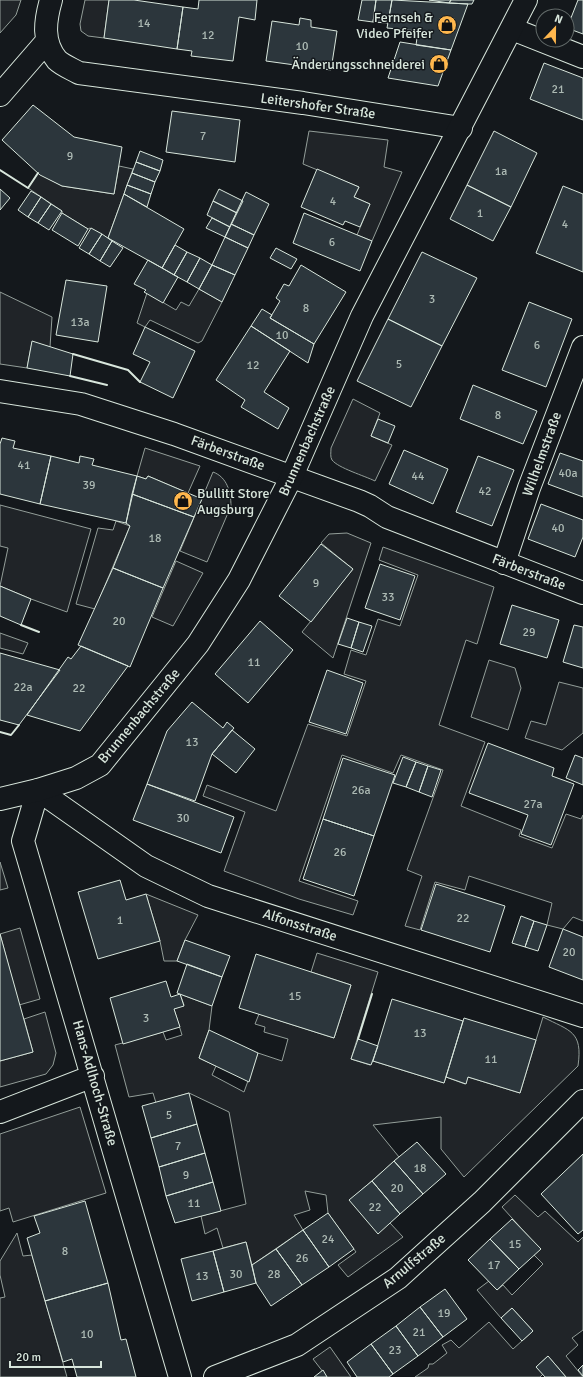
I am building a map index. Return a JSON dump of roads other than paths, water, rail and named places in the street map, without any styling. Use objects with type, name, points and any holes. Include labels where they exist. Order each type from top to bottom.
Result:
[{"type":"street","points":[[0,95],[46,42],[46,16],[51,0]]},
{"type":"street","points":[[461,128],[526,0]]},
{"type":"street","points":[[512,29],[583,57]]},
{"type":"street","name":"Leitershofer Straße","points":[[46,42],[58,61],[79,73],[303,103],[461,128]]},
{"type":"street","name":"Brunnenbachstraße","points":[[0,799],[38,790],[76,778],[100,765],[198,644],[239,580],[292,476],[362,316],[461,128]]},
{"type":"street","name":"Wilhelmstraße","points":[[504,563],[530,488],[583,347]]},
{"type":"street","name":"Färberstraße","points":[[0,391],[81,404],[174,434],[292,476],[370,506],[387,517],[583,593]]},
{"type":"street","name":"Alfonsstraße","points":[[38,790],[146,866],[208,896],[583,1016]]},
{"type":"street","name":"Hans-Adlhoch-Straße","points":[[38,790],[23,841],[180,1377]]},
{"type":"street","points":[[0,1112],[92,1076]]},
{"type":"street","name":"Arnulfstraße","points":[[215,1377],[297,1345],[398,1278],[482,1202],[583,1101]]},
{"type":"place","name":"Fernseh & Video Pfeifer","points":[[447,25]]},
{"type":"place","name":"Änderungsschneiderei","points":[[439,64]]},
{"type":"place","name":"Bullitt Store Augsburg","points":[[183,501]]}]
